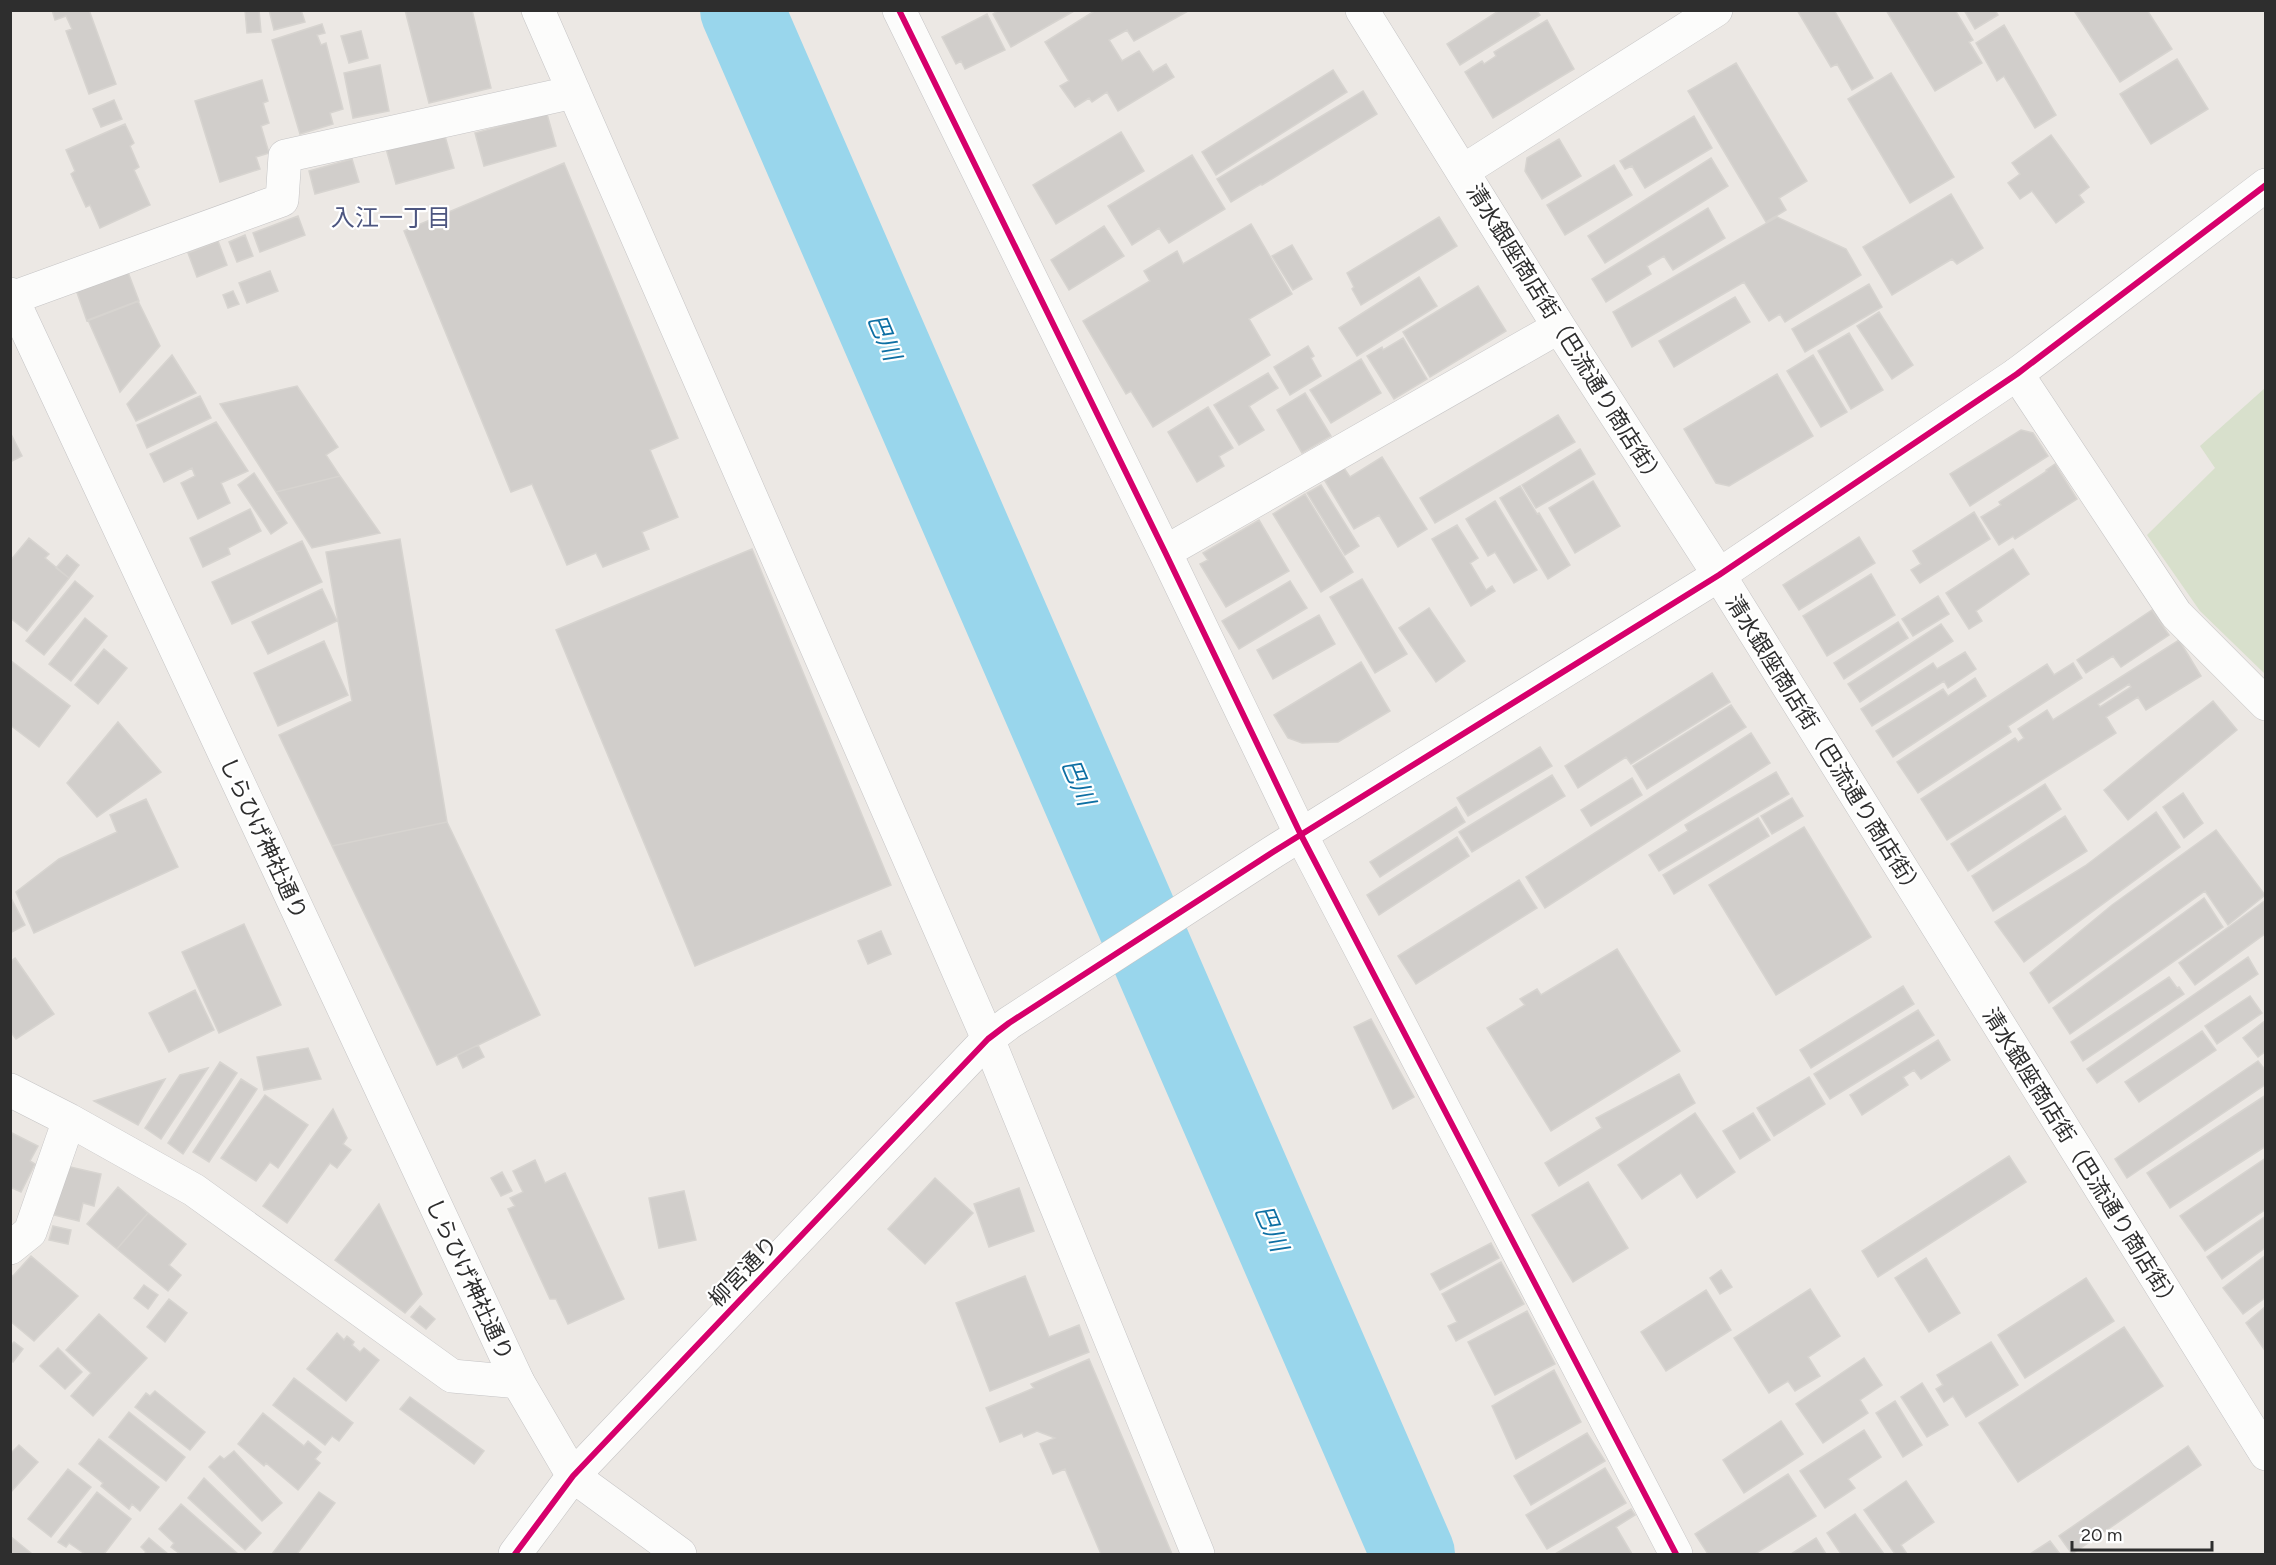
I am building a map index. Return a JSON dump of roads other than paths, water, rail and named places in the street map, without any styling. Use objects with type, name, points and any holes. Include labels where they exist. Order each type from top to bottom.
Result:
[{"type":"street","points":[[538,10],[999,1031],[1198,1554]]},
{"type":"street","points":[[899,10],[1301,835],[1676,1554]]},
{"type":"street","name":"清水銀座商店街（巴流通り商店街）","points":[[1362,10],[1559,327],[1719,575],[2265,1454]]},
{"type":"street","points":[[1463,171],[1716,10]]},
{"type":"street","points":[[11,296],[282,200],[285,156],[574,92]]},
{"type":"street","name":"柳宮通り","points":[[515,1554],[573,1476],[999,1031],[1274,852],[1719,575],[2017,374],[2265,185]]},
{"type":"street","name":"しらひげ神社通り","points":[[11,296],[518,1382],[573,1476]]},
{"type":"street","points":[[1165,552],[1559,327]]},
{"type":"street","points":[[2017,374],[2176,614],[2265,704]]},
{"type":"street","points":[[10,1090],[69,1120],[194,1190],[452,1376],[518,1382]]},
{"type":"street","points":[[10,1248],[30,1232],[69,1120]]},
{"type":"street","points":[[573,1476],[680,1554]]},
{"type":"waterway","name":"巴川","points":[[742,10],[1413,1554]]},
{"type":"district","name":"入江一丁目","points":[[391,218]]}]
